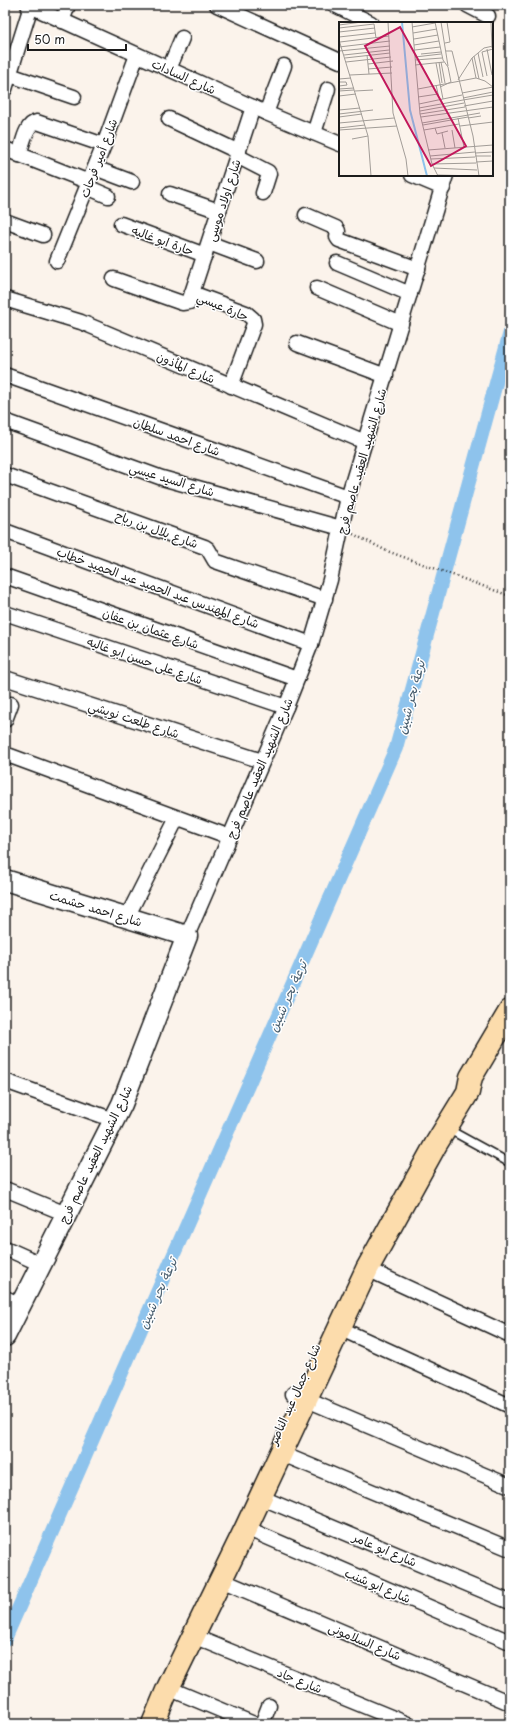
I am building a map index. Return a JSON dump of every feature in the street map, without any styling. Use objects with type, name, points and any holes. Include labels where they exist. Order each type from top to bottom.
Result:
[{"type":"main road","name":"شارع جمال عبد الناصر","points":[[140,1724],[157,1683],[299,1396],[339,1328],[367,1268],[468,1092],[471,1077],[510,1011]]},
{"type":"main road","name":"شارع جمال عبد الناصر","points":[[153,1724],[168,1688],[246,1528],[280,1453],[324,1326],[394,1193],[456,1090],[462,1083],[471,1077]]},
{"type":"street","points":[[62,21],[68,5]]},
{"type":"street","points":[[217,5],[339,61]]},
{"type":"street","points":[[335,5],[370,22]]},
{"type":"street","points":[[467,5],[488,15]]},
{"type":"street","points":[[30,6],[7,82],[74,97]]},
{"type":"street","name":"شارع السادات","points":[[30,6],[266,113],[339,144]]},
{"type":"street","points":[[169,69],[182,38]]},
{"type":"street","name":"شارع أمير فرحات","points":[[57,261],[104,145],[137,55]]},
{"type":"street","points":[[266,113],[284,66]]},
{"type":"street","points":[[314,133],[328,89]]},
{"type":"street","name":"شارع اولاد موسى","points":[[192,293],[253,107]]},
{"type":"street","points":[[170,120],[238,154],[268,172],[269,174],[263,193]]},
{"type":"street","points":[[19,155],[28,128],[34,123],[41,123],[104,145]]},
{"type":"street","points":[[5,149],[88,185],[108,196]]},
{"type":"street","points":[[95,168],[132,182]]},
{"type":"street","points":[[417,176],[444,182]]},
{"type":"street","name":"شارع الشهيد العقيد عاصم فرج","points":[[7,1327],[13,1301],[41,1264],[122,1104],[187,936],[286,707],[311,644],[325,599],[348,497],[444,182]]},
{"type":"street","points":[[170,194],[219,211]]},
{"type":"street","points":[[306,216],[336,228],[338,231],[337,237],[339,240],[418,269]]},
{"type":"street","points":[[5,221],[43,235]]},
{"type":"street","name":"حارة ابو غاليه","points":[[121,224],[207,249],[257,261]]},
{"type":"street","points":[[338,263],[410,294]]},
{"type":"street","points":[[114,279],[182,303],[189,302],[192,293]]},
{"type":"street","points":[[318,288],[401,324]]},
{"type":"street","name":"حارة عيسي","points":[[192,293],[246,313],[253,319],[254,324],[231,386]]},
{"type":"street","name":"شارع المأذون","points":[[5,299],[81,322],[365,442]]},
{"type":"street","points":[[297,343],[386,376]]},
{"type":"street","name":"شارع احمد سلطان","points":[[5,375],[348,497]]},
{"type":"street","name":"شارع السيد عيسي","points":[[5,420],[162,478],[342,528]]},
{"type":"street","name":"شارع بلال بن رباح","points":[[5,475],[205,547],[208,549],[215,561],[325,599]]},
{"type":"street","name":"شارع المهندس عبد الحميد عبد الحميد خطاب","points":[[5,531],[311,644]]},
{"type":"street","name":"شارع عثمان بن عفان","points":[[5,576],[297,679]]},
{"type":"street","name":"شارع على حسن ابو غاليه","points":[[5,613],[286,707]]},
{"type":"street","name":"شارع طلعت نويشي","points":[[5,678],[262,760]]},
{"type":"street","points":[[5,720],[11,704]]},
{"type":"street","points":[[5,754],[230,837]]},
{"type":"street","points":[[127,917],[178,818]]},
{"type":"street","name":"شارع احمد حشمت","points":[[5,880],[187,936]]},
{"type":"street","points":[[5,1081],[114,1120]]},
{"type":"street","points":[[5,1189],[66,1214]]},
{"type":"street","points":[[5,1248],[41,1264]]},
{"type":"street","points":[[367,1268],[510,1335]]},
{"type":"street","points":[[339,1328],[510,1406]]},
{"type":"street","points":[[299,1396],[510,1486]]},
{"type":"street","points":[[280,1453],[510,1549]]},
{"type":"street","name":"شارع ابو عامر","points":[[260,1496],[510,1602]]},
{"type":"street","name":"شارع ابو شنب","points":[[246,1528],[510,1642]]},
{"type":"street","name":"شارع السلامونى","points":[[221,1580],[510,1703]]},
{"type":"street","name":"شارع جاد","points":[[193,1636],[408,1724]]},
{"type":"street","points":[[168,1688],[254,1724]]},
{"type":"street","points":[[262,1724],[269,1706]]},
{"type":"lane","points":[[446,1128],[510,1163]]},
{"type":"path","points":[[342,528],[387,551],[510,596]]},
{"type":"waterway","name":"ترعة بحر شبين","points":[[5,1639],[396,748],[510,332]]}]
